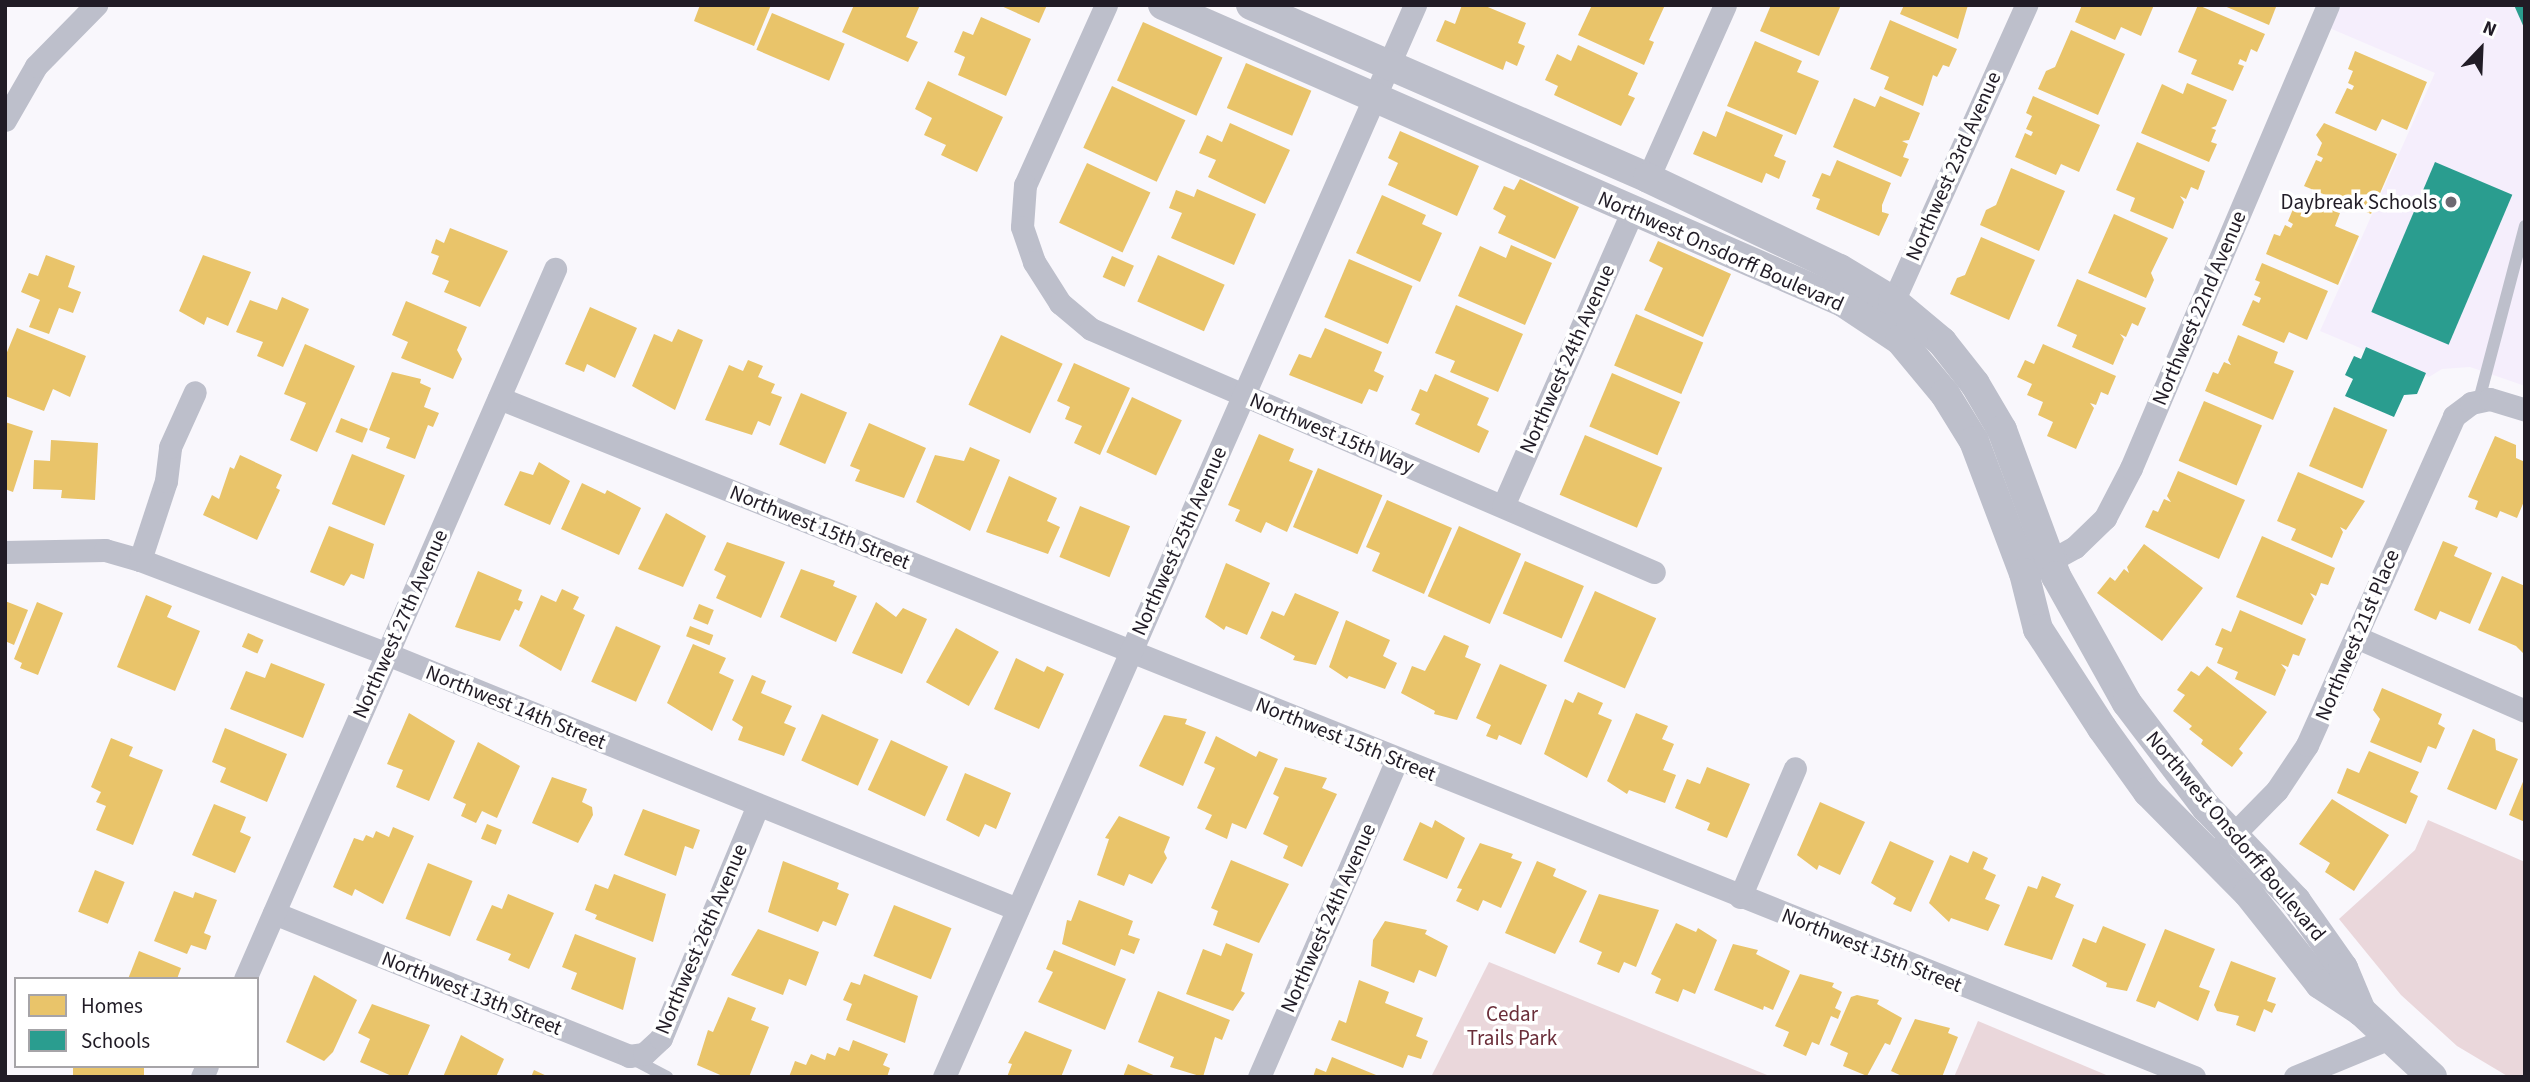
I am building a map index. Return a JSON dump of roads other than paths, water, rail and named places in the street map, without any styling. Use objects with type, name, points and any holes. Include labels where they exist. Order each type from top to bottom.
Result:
[{"type":"street","points":[[5,120],[21,87],[71,12],[96,5]]},
{"type":"street","name":"Northwest 15th Way","points":[[1106,5],[1025,185],[1022,227],[1034,262],[1060,303],[1091,329],[1654,572]]},
{"type":"street","name":"Northwest Onsdorff Boulevard","points":[[1163,5],[1843,302],[1918,358],[1974,441],[2037,568],[2135,714],[2172,768],[2296,901],[2343,968],[2361,1011]]},
{"type":"street","name":"Northwest Onsdorff Boulevard","points":[[1251,5],[1648,178],[1840,269],[1893,301],[1942,342],[1975,384],[2002,430],[2037,568],[2038,629],[2060,668],[2148,792],[2248,893],[2320,984],[2361,1011],[2387,1039],[2432,1077]]},
{"type":"street","name":"Northwest 25th Avenue","points":[[944,1077],[1415,5]]},
{"type":"street","points":[[1648,178],[1724,5]]},
{"type":"street","name":"Northwest 23rd Avenue","points":[[1881,328],[2026,5]]},
{"type":"street","name":"Northwest 22nd Avenue","points":[[2037,568],[2075,547],[2105,518],[2130,468],[2328,5]]},
{"type":"street","name":"Northwest 24th Avenue","points":[[1503,506],[1632,212]]},
{"type":"street","name":"Northwest 27th Avenue","points":[[246,977],[555,269]]},
{"type":"street","points":[[140,560],[166,481],[170,447],[195,392]]},
{"type":"street","name":"Northwest 15th Street","points":[[499,398],[2187,1076]]},
{"type":"street","points":[[2479,400],[2503,401],[2525,410]]},
{"type":"street","name":"Northwest 21st Place","points":[[2211,857],[2296,765],[2356,637],[2445,430],[2463,408],[2479,400]]},
{"type":"street","name":"Northwest 14th Street","points":[[5,552],[105,550],[140,560],[387,654],[1017,909]]},
{"type":"street","points":[[2356,637],[2525,710]]},
{"type":"street","name":"Northwest 24th Avenue","points":[[1259,1077],[1397,759]]},
{"type":"street","points":[[1740,897],[1795,768]]},
{"type":"street","name":"Northwest 26th Avenue","points":[[629,1056],[644,1054],[661,1038],[758,804]]},
{"type":"street","name":"Northwest 13th Street","points":[[274,913],[629,1056]]},
{"type":"street","points":[[2295,1077],[2387,1039]]},
{"type":"lane","points":[[2479,400],[2525,226]]},
{"type":"lane","name":"Northwest 13th Street","points":[[629,1056],[667,1077]]},
{"type":"place","name":"Daybreak Schools","points":[[2451,202]]},
{"type":"park label","name":"Cedar Trails Park","points":[[1512,1026]]}]
